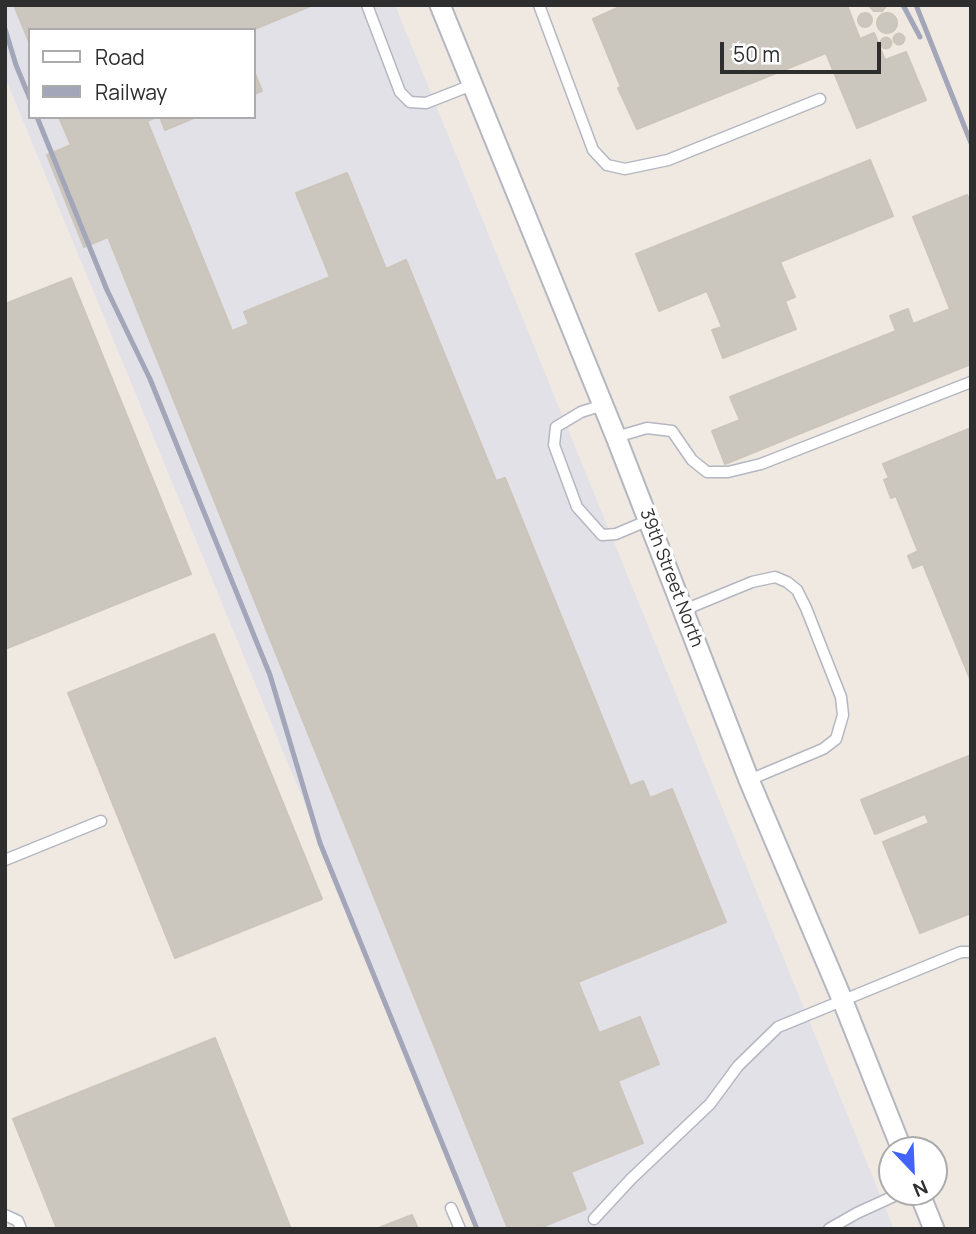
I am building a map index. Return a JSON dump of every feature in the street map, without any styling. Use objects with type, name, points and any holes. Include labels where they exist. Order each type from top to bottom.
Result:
[{"type":"street","name":"39th Street North","points":[[440,5],[616,437],[749,780],[842,999],[896,1136]]},
{"type":"street","points":[[925,1206],[934,1229]]},
{"type":"lane","points":[[367,5],[400,92],[410,102],[426,103],[472,85]]},
{"type":"lane","points":[[539,5],[593,150],[607,165],[625,169],[668,160],[820,99]]},
{"type":"lane","points":[[616,437],[648,428],[672,431],[692,460],[707,472],[728,472],[761,464],[971,382]]},
{"type":"lane","points":[[603,405],[581,412],[556,427],[554,445],[578,507],[602,535],[616,534],[649,520]]},
{"type":"lane","points":[[684,610],[752,582],[775,577],[787,582],[797,590],[806,608],[841,697],[843,715],[836,739],[823,750],[749,780]]},
{"type":"lane","points":[[5,860],[101,821]]},
{"type":"lane","points":[[594,1219],[631,1179],[710,1104],[738,1066],[778,1027],[842,999],[961,953],[971,952]]},
{"type":"lane","points":[[829,1229],[878,1203]]},
{"type":"lane","points":[[451,1208],[460,1229]]},
{"type":"lane","points":[[5,1215],[18,1221],[21,1229]]},
{"type":"shaded area","points":[[5,5],[395,5],[878,1190],[878,1206],[885,1206],[894,1229],[480,1229],[5,77]]},
{"type":"building","points":[[14,5],[313,5],[256,28],[28,28],[28,39]]},
{"type":"building","points":[[624,5],[847,5],[860,39],[874,33],[885,60],[906,52],[926,100],[857,128],[826,53],[637,129],[618,88],[621,87],[593,19]]},
{"type":"building","points":[[887,5],[882,11],[874,11],[869,6]]},
{"type":"building","points":[[865,13],[870,15],[870,25],[865,27],[860,25],[858,20],[860,15]]},
{"type":"building","points":[[887,13],[894,16],[897,23],[894,30],[887,33],[880,30],[877,23],[880,16]]},
{"type":"building","points":[[899,33],[905,39],[899,45],[893,39]]},
{"type":"building","points":[[886,37],[892,43],[886,49],[880,43]]},
{"type":"building","points":[[256,76],[262,91],[256,93]]},
{"type":"building","points":[[60,119],[152,119],[147,121],[232,331],[249,324],[244,312],[330,277],[296,193],[347,173],[386,269],[406,260],[496,481],[505,478],[630,786],[643,781],[650,798],[672,789],[726,922],[578,982],[599,1033],[640,1017],[659,1064],[618,1081],[643,1143],[571,1172],[586,1209],[537,1229],[508,1229],[108,237],[84,247],[47,155],[71,145]]},
{"type":"building","points":[[161,119],[191,119],[165,130]]},
{"type":"building","points":[[870,160],[893,216],[780,262],[795,297],[785,301],[796,329],[723,358],[712,330],[722,327],[707,291],[659,311],[636,254]]},
{"type":"building","points":[[967,195],[971,203],[971,364],[725,464],[712,431],[740,420],[730,397],[896,331],[890,316],[908,309],[913,324],[950,309],[913,217]]},
{"type":"building","points":[[71,278],[191,574],[5,649],[5,304]]},
{"type":"building","points":[[971,428],[971,681],[923,564],[913,568],[908,556],[918,551],[896,496],[891,498],[884,480],[889,478],[883,464]]},
{"type":"building","points":[[214,634],[322,899],[175,958],[68,693]]},
{"type":"building","points":[[971,755],[971,913],[920,933],[883,842],[929,823],[925,814],[875,834],[861,800]]},
{"type":"building","points":[[215,1038],[291,1229],[57,1229],[13,1119]]},
{"type":"building","points":[[412,1215],[418,1229],[376,1229]]},
{"type":"railway","points":[[903,5],[920,37]]},
{"type":"railway","points":[[916,5],[971,143]]},
{"type":"railway","points":[[5,29],[28,94]]},
{"type":"railway","points":[[38,119],[107,290],[150,379],[270,675],[320,843],[477,1229]]}]
